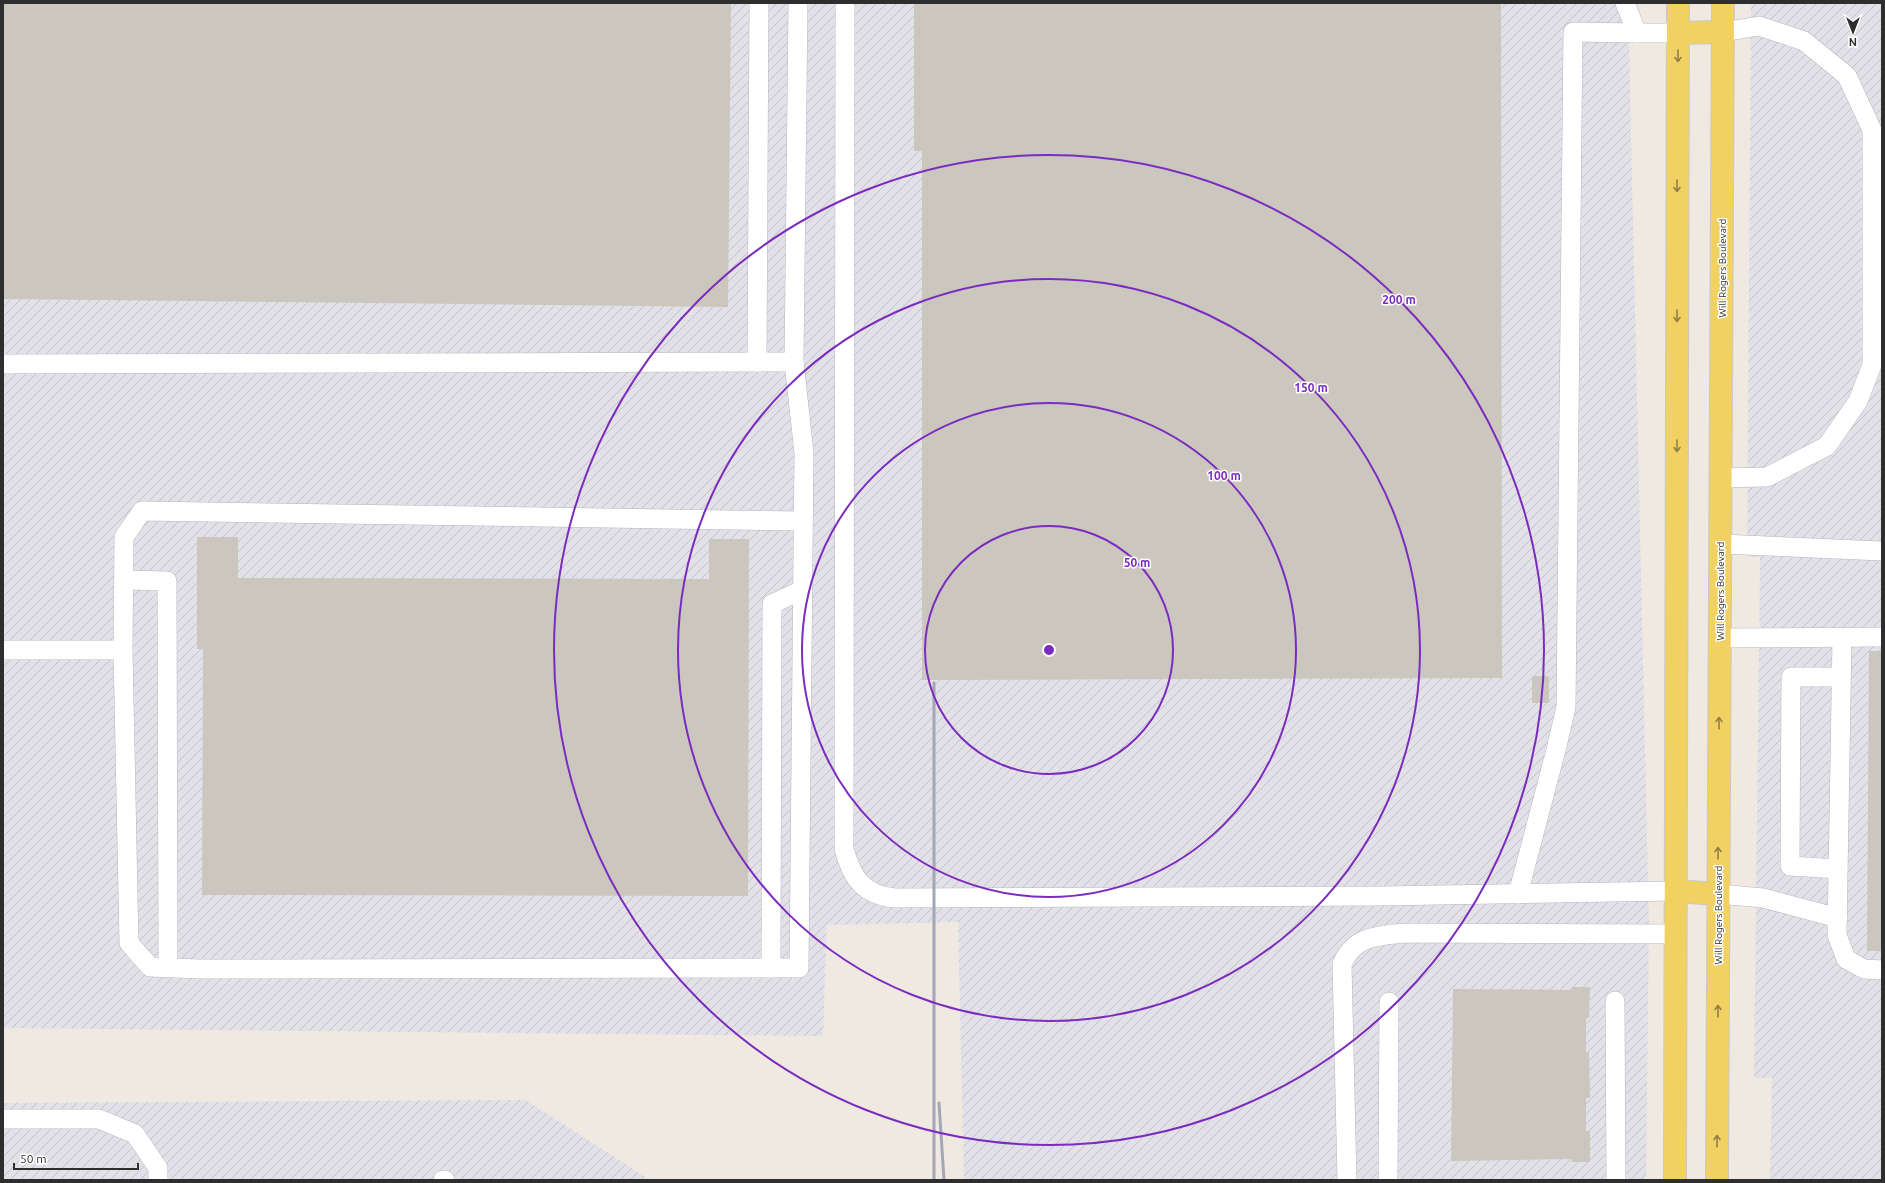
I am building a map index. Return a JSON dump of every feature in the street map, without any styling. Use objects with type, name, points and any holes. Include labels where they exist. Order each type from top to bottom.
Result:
[{"type":"main road","points":[[1675,1180],[1678,3]]},
{"type":"main road","name":"Will Rogers Boulevard","points":[[1717,1180],[1723,3]]},
{"type":"main road","points":[[1678,33],[1723,32]]},
{"type":"main road","points":[[1676,892],[1718,894]]},
{"type":"lane","points":[[757,362],[758,3]]},
{"type":"lane","points":[[798,3],[794,362],[804,453],[799,968],[168,968],[150,967],[129,943],[123,650],[124,538],[142,511],[803,521]]},
{"type":"lane","points":[[845,3],[844,849],[849,866],[856,880],[868,890],[882,896],[895,898],[1374,896],[1676,892]]},
{"type":"lane","points":[[1625,3],[1637,33]]},
{"type":"lane","points":[[1721,478],[1767,477],[1827,446],[1858,401],[1872,365],[1872,130],[1847,76],[1804,41],[1759,26],[1723,32]]},
{"type":"lane","points":[[1518,894],[1566,707],[1573,32],[1678,33]]},
{"type":"lane","points":[[3,364],[794,362]]},
{"type":"lane","points":[[1720,544],[1882,550]]},
{"type":"lane","points":[[124,580],[167,581],[168,968]]},
{"type":"lane","points":[[771,968],[772,604],[802,590]]},
{"type":"lane","points":[[1720,638],[1882,637]]},
{"type":"lane","points":[[1842,638],[1837,935],[1846,959],[1864,969],[1882,970]]},
{"type":"lane","points":[[3,650],[123,650]]},
{"type":"lane","points":[[1838,869],[1790,866],[1791,677],[1842,677]]},
{"type":"lane","points":[[1718,894],[1763,898],[1838,918]]},
{"type":"lane","points":[[1347,1180],[1342,964],[1348,950],[1361,941],[1379,936],[1406,934],[1676,934]]},
{"type":"lane","points":[[1615,1001],[1616,1180]]},
{"type":"lane","points":[[1388,1180],[1389,1002]]},
{"type":"lane","points":[[3,1119],[99,1119],[135,1134],[158,1168],[158,1180]]},
{"type":"shaded area","points":[[3,3],[1628,3],[1649,927],[1646,1180],[964,1180],[958,922],[827,925],[823,1036],[3,1028]]},
{"type":"shaded area","points":[[1751,3],[1882,3],[1882,1180],[1770,1180],[1772,1078],[1754,1078],[1760,557],[1747,557]]},
{"type":"shaded area","points":[[526,1100],[650,1180],[3,1180],[3,1103]]},
{"type":"building","points":[[3,3],[731,3],[728,307],[3,299]]},
{"type":"building","points":[[914,3],[1501,3],[1502,678],[922,680],[922,151],[914,151]]},
{"type":"building","points":[[197,537],[238,537],[238,578],[709,579],[709,539],[749,539],[748,896],[202,895],[203,649],[197,649]]},
{"type":"building","points":[[1869,651],[1882,651],[1882,951],[1867,951]]},
{"type":"building","points":[[1532,676],[1549,676],[1549,703],[1532,703]]},
{"type":"building","points":[[1572,987],[1590,987],[1589,1018],[1586,1018],[1586,1052],[1589,1052],[1590,1098],[1586,1098],[1586,1131],[1590,1131],[1590,1162],[1572,1162],[1572,1159],[1451,1161],[1453,989],[1572,990]]},
{"type":"railway","points":[[934,683],[934,1180]]},
{"type":"railway","points":[[939,1103],[944,1180]]}]
